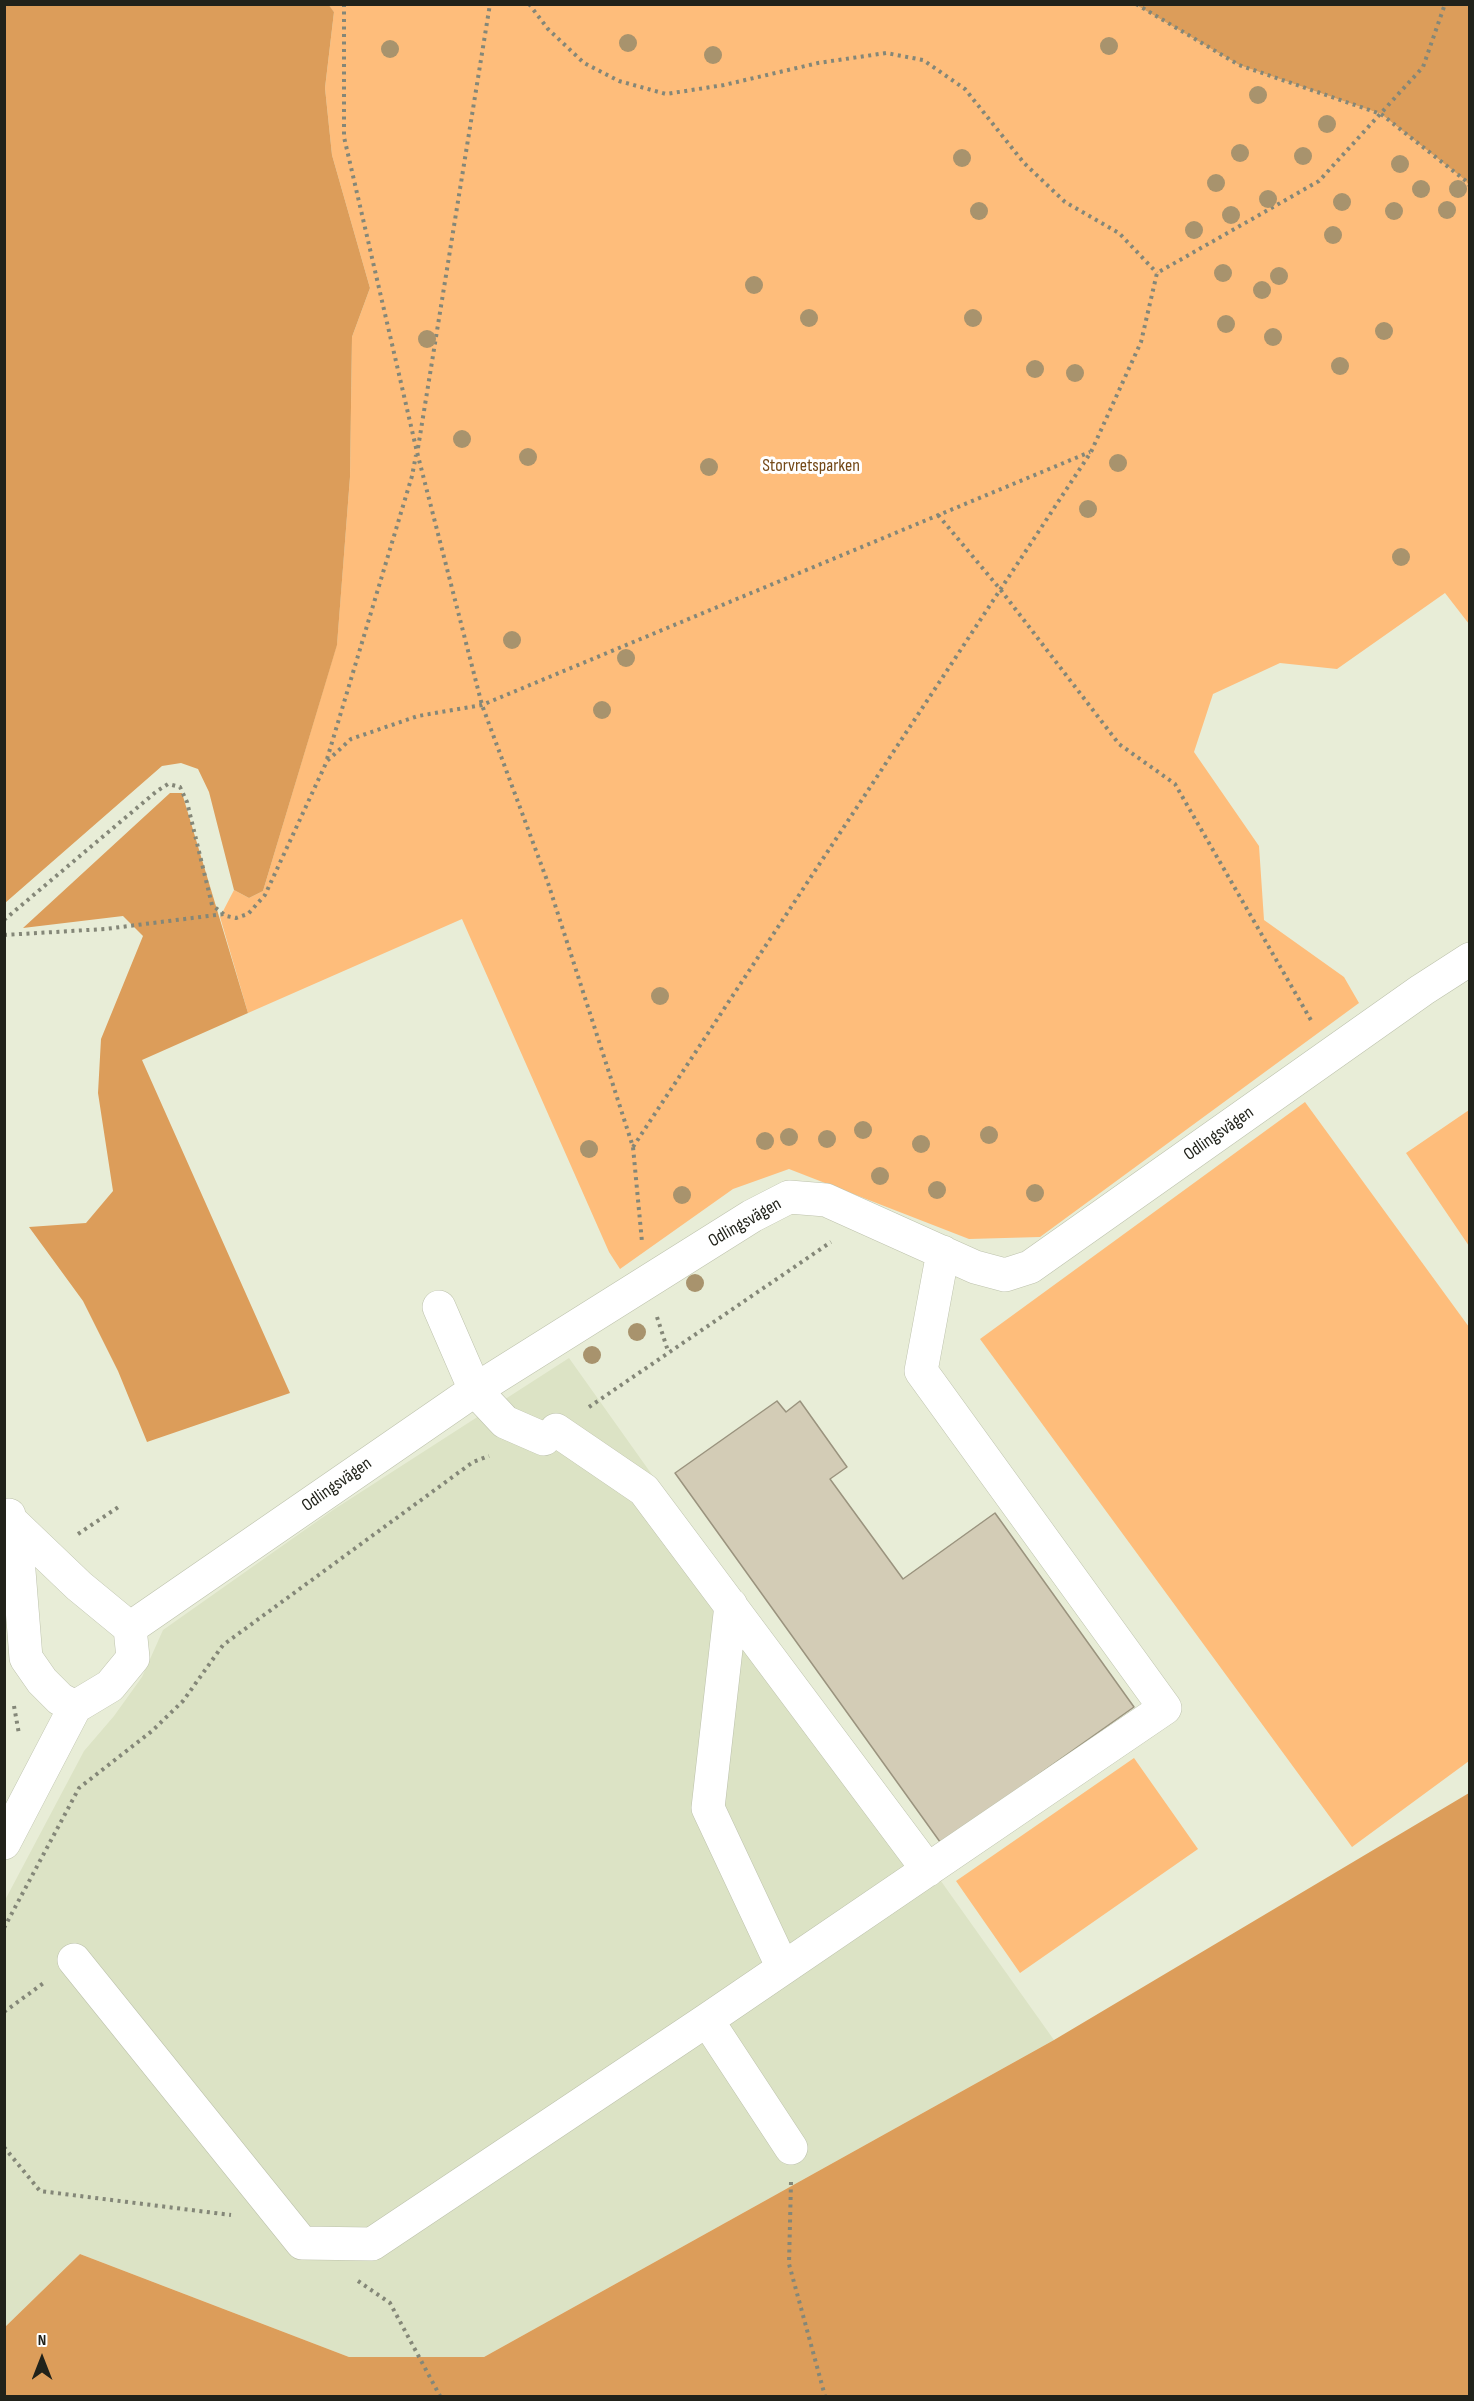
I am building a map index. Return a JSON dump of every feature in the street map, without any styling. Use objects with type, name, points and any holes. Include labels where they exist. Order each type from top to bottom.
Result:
[{"type":"street","name":"Odlingsvägen","points":[[130,1628],[475,1390],[752,1216],[789,1197],[826,1200],[975,1268],[1005,1275],[1030,1268],[1470,959]]},
{"type":"street","points":[[74,1960],[302,2243],[372,2244],[707,2020],[1165,1708],[921,1371],[943,1252]]},
{"type":"street","points":[[439,1307],[475,1390],[505,1422],[549,1435],[645,1490],[928,1870]]},
{"type":"street","points":[[4,1844],[75,1707],[110,1686],[133,1658],[130,1628],[79,1586],[8,1513]]},
{"type":"street","points":[[8,1513],[19,1571],[26,1658],[42,1681],[60,1699],[75,1707]]},
{"type":"street","points":[[731,1605],[708,1808],[783,1968]]},
{"type":"street","points":[[707,2020],[791,2148]]},
{"type":"path","points":[[344,4],[344,137],[417,452],[482,705],[548,883],[633,1147],[646,1284],[669,1351]]},
{"type":"path","points":[[4,920],[168,783],[180,787],[187,802],[212,905],[224,914],[236,918],[248,914],[265,895],[327,761],[412,476],[490,4]]},
{"type":"path","points":[[529,4],[548,29],[584,63],[619,81],[666,94],[724,85],[818,63],[886,53],[923,60],[965,89],[1024,163],[1065,202],[1119,233],[1157,273]]},
{"type":"path","points":[[1136,4],[1239,65],[1381,114],[1470,186]]},
{"type":"path","points":[[633,1147],[1091,452],[1141,342],[1157,273],[1319,181],[1423,67],[1445,4]]},
{"type":"path","points":[[327,761],[351,739],[418,716],[482,705],[1091,452]]},
{"type":"path","points":[[938,515],[1000,589],[1119,744],[1175,784],[1331,1056]]},
{"type":"path","points":[[4,935],[105,929],[224,914]]},
{"type":"path","points":[[4,1928],[79,1788],[152,1731],[183,1701],[223,1646],[473,1462],[549,1435],[866,1218]]},
{"type":"path","points":[[4,2012],[74,1960]]},
{"type":"path","points":[[4,2147],[40,2191],[240,2216]]},
{"type":"path","points":[[791,2148],[789,2264],[825,2397]]},
{"type":"path","points":[[351,2276],[390,2303],[440,2397]]},
{"type":"shaded area","points":[[5,4],[328,4],[334,12],[325,88],[332,155],[370,288],[352,337],[350,477],[337,645],[263,891],[249,898],[234,890],[209,792],[198,769],[181,763],[162,766],[5,903]]},
{"type":"shaded area","points":[[1136,5],[1469,5],[1469,186],[1466,181],[1381,114],[1239,65]]},
{"type":"shaded area","points":[[170,793],[182,793],[248,1013],[142,1060],[290,1393],[147,1442],[118,1371],[83,1301],[29,1227],[86,1223],[113,1191],[98,1093],[101,1039],[143,936],[123,916],[23,928]]},
{"type":"shaded area","points":[[569,1358],[1054,2040],[484,2357],[349,2357],[80,2254],[5,2327],[4,1902],[84,1751],[114,1716],[142,1677],[163,1630],[333,1510]]},
{"type":"shaded area","points":[[1469,1793],[1469,2396],[5,2396],[5,2327],[80,2254],[349,2357],[484,2357],[1054,2040]]},
{"type":"green space","name":"Storvretsparken","points":[[328,5],[1136,5],[1239,65],[1381,114],[1466,181],[1469,186],[1469,624],[1445,593],[1337,669],[1280,663],[1213,694],[1194,752],[1259,846],[1264,920],[1344,977],[1359,1003],[1040,1237],[969,1239],[789,1169],[733,1189],[620,1269],[609,1252],[462,919],[248,1013],[220,917],[234,890],[249,898],[263,891],[337,644],[350,477],[352,337],[370,288],[332,155],[325,88],[334,12]]},
{"type":"green space","points":[[1305,1102],[1469,1327],[1469,1761],[1352,1847],[980,1339]]},
{"type":"green space","points":[[1469,1110],[1469,1246],[1406,1153]]},
{"type":"green space","points":[[1134,1758],[1198,1849],[1020,1973],[956,1881]]},
{"type":"building","points":[[777,1401],[786,1412],[800,1401],[847,1467],[830,1479],[903,1579],[995,1513],[1134,1707],[1021,1787],[948,1853],[675,1473]]}]
